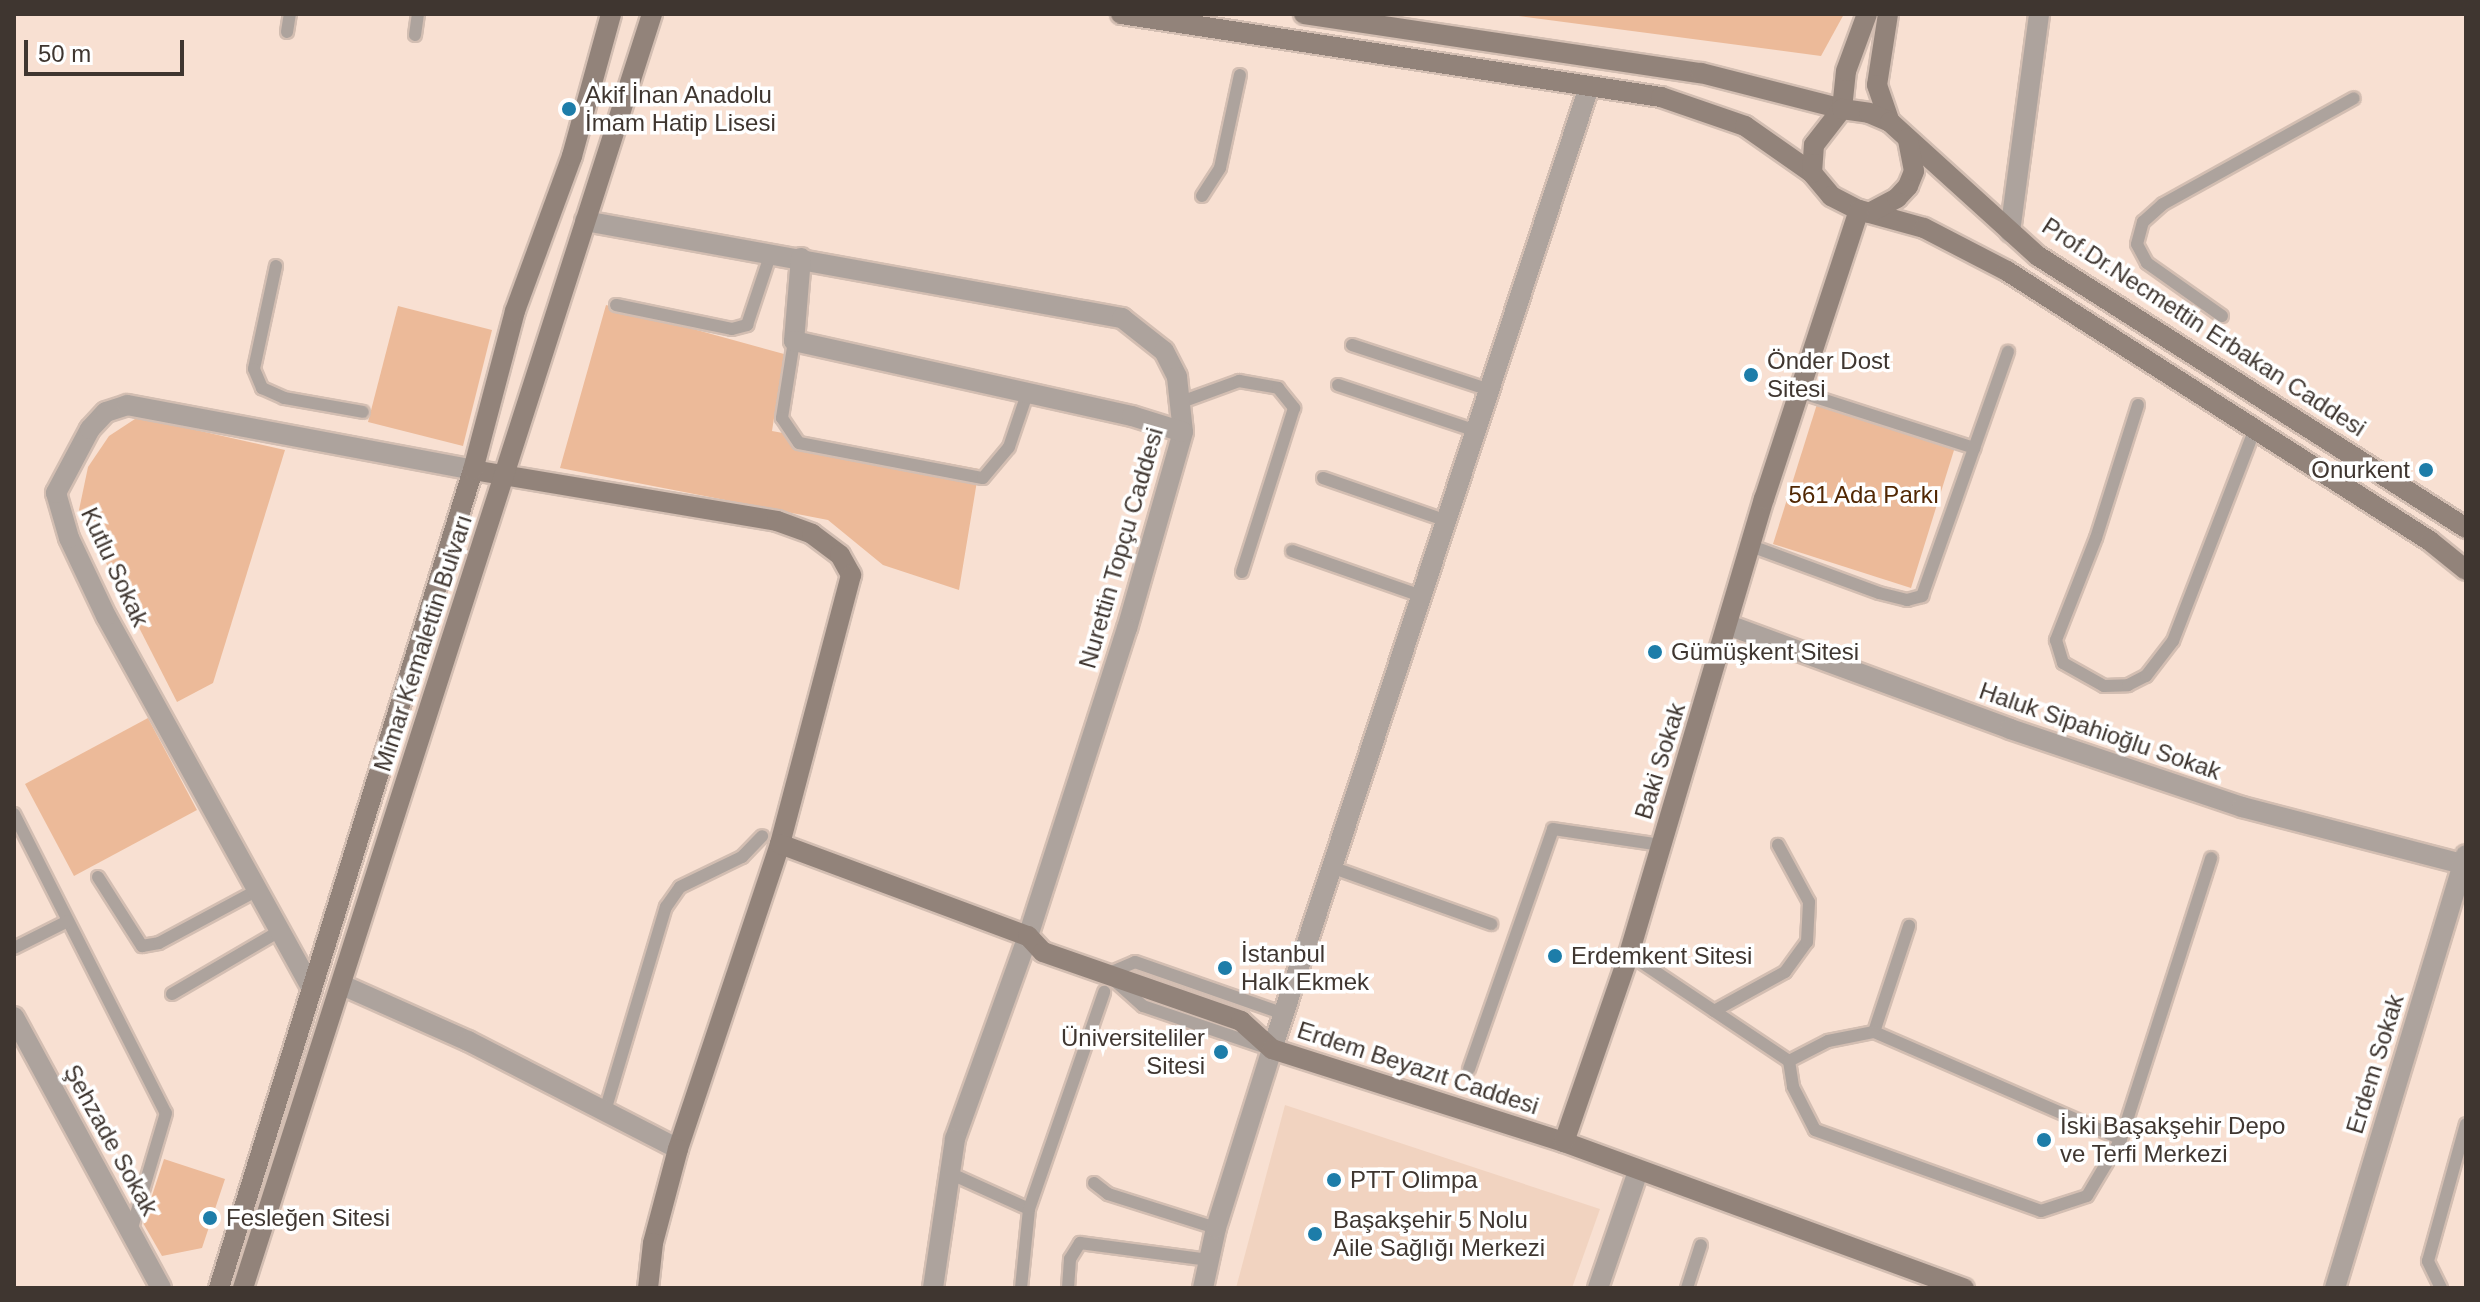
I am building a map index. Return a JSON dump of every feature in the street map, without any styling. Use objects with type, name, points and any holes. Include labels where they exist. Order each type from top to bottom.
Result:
[{"type":"main road","points":[[219,1288],[473,470],[515,311],[572,156],[611,14]]},
{"type":"main road","name":"Mimar Kemalettin Bulvarı","points":[[243,1288],[652,14]]},
{"type":"main road","points":[[1121,14],[1661,97],[1722,117],[1779,146],[1816,179],[1864,212],[1896,219],[2007,271],[2255,429],[2466,570]]},
{"type":"main road","points":[[1304,14],[1701,73],[1842,109],[1856,109],[1890,122]]},
{"type":"main road","points":[[1816,179],[1814,145],[1842,109],[1846,71],[1867,14]]},
{"type":"main road","points":[[1888,14],[1877,85],[1890,122]]},
{"type":"main road","name":"Prof.Dr.Necmettin Erbakan Caddesi","points":[[1890,122],[2010,232],[2073,279],[2292,413],[2466,528]]},
{"type":"main road","points":[[1864,212],[1897,198],[1908,186],[1914,171],[1908,139]]},
{"type":"main road","name":"Baki Sokak","points":[[1564,1142],[1629,954],[1751,546],[1864,212]]},
{"type":"main road","points":[[473,470],[777,521],[812,534],[840,555],[851,575],[678,1149],[653,1243],[648,1288]]},
{"type":"main road","name":"Erdem Beyazıt Caddesi","points":[[771,840],[1028,936],[1043,952],[1106,983],[1241,1021],[1272,1049],[1564,1142],[1964,1288]]},
{"type":"street","points":[[2010,232],[2039,14]]},
{"type":"street","points":[[1203,1288],[1216,1228],[1272,1049],[1424,597],[1589,87]]},
{"type":"street","name":"Nurettin Topçu Caddesi","points":[[585,221],[1122,318],[1164,351],[1184,401],[1183,432],[1127,628],[1028,936],[947,1172],[933,1288]]},
{"type":"street","points":[[801,258],[794,341],[1183,432]]},
{"type":"street","name":"Kutlu Sokak","points":[[312,989],[69,538],[56,493],[90,429],[106,412],[127,405],[473,470]]},
{"type":"street","name":"Haluk Sipahioğlu Sokak","points":[[1728,625],[2010,729],[2242,807],[2464,860]]},
{"type":"street","name":"Erdem Sokak","points":[[2335,1288],[2464,860]]},
{"type":"street","points":[[342,985],[468,1041],[678,1149]]},
{"type":"street","name":"Şehzade Sokak","points":[[14,1017],[161,1288]]},
{"type":"street","points":[[1598,1288],[1638,1171]]},
{"type":"lane","points":[[287,32],[290,14]]},
{"type":"lane","points":[[415,35],[418,14]]},
{"type":"lane","points":[[1202,196],[1220,168],[1240,75]]},
{"type":"lane","points":[[2222,316],[2147,263],[2137,244],[2143,222],[2163,204],[2354,98]]},
{"type":"lane","points":[[616,305],[732,329],[747,325],[771,253]]},
{"type":"lane","points":[[276,266],[254,369],[262,388],[284,398],[363,412]]},
{"type":"lane","points":[[794,341],[782,418],[799,443],[983,478],[1009,447],[1027,394]]},
{"type":"lane","points":[[1352,345],[1490,390]]},
{"type":"lane","points":[[1751,546],[1879,593],[1918,599],[1929,587],[2008,352]]},
{"type":"lane","points":[[1184,401],[1239,381],[1278,388],[1294,408],[1242,572]]},
{"type":"lane","points":[[1338,385],[1476,431]]},
{"type":"lane","points":[[1803,393],[1974,448]]},
{"type":"lane","points":[[2138,405],[2096,538],[2056,640],[2063,663],[2104,686],[2128,685],[2146,676],[2173,641],[2255,429]]},
{"type":"lane","points":[[1323,478],[1447,521]]},
{"type":"lane","points":[[1292,551],[1424,597]]},
{"type":"lane","points":[[14,814],[166,1113],[131,1231]]},
{"type":"lane","points":[[1469,1069],[1553,829],[1662,845]]},
{"type":"lane","points":[[605,1111],[666,907],[680,887],[771,840]]},
{"type":"lane","points":[[1714,1011],[1785,972],[1807,942],[1809,902],[1778,845]]},
{"type":"lane","points":[[1629,954],[1789,1061],[1797,1099],[1815,1130],[2041,1211],[2087,1196],[2121,1139],[2211,858]]},
{"type":"lane","points":[[1334,868],[1491,924]]},
{"type":"lane","points":[[98,877],[142,946],[159,943],[258,890]]},
{"type":"lane","points":[[14,948],[68,921]]},
{"type":"lane","points":[[1874,1032],[1909,926]]},
{"type":"lane","points":[[172,994],[280,931]]},
{"type":"lane","points":[[1021,1288],[1029,1209],[1106,983],[1135,962],[1284,1014]]},
{"type":"lane","points":[[1789,1061],[1828,1041],[1874,1032],[2121,1139]]},
{"type":"lane","points":[[2441,1288],[2428,1261],[2466,1124]]},
{"type":"lane","points":[[947,1172],[1029,1209]]},
{"type":"lane","points":[[1094,1183],[1108,1194],[1216,1228]]},
{"type":"lane","points":[[1068,1288],[1070,1259],[1080,1243],[1209,1260]]},
{"type":"lane","points":[[1687,1288],[1701,1245]]},
{"type":"shaded area","points":[[1285,1105],[1600,1209],[1572,1288],[1236,1288]]},
{"type":"green space","points":[[1504,14],[1844,14],[1821,56]]},
{"type":"green space","points":[[606,305],[784,354],[772,431],[979,469],[959,590],[883,565],[828,520],[560,468]]},
{"type":"green space","points":[[398,306],[492,330],[463,446],[368,422]]},
{"type":"green space","name":"561 Ada Parkı","points":[[1817,404],[1955,447],[1911,588],[1773,544]]},
{"type":"green space","points":[[138,417],[285,450],[213,683],[177,702],[79,510],[88,467],[109,436]]},
{"type":"green space","points":[[148,718],[197,810],[74,876],[25,784]]},
{"type":"green space","points":[[164,1159],[225,1179],[202,1248],[162,1256],[143,1223]]},
{"type":"place","name":"Akif İnan Anadolu İmam Hatip Lisesi","points":[[569,109]]},
{"type":"place","name":"Önder Dost Sitesi","points":[[1751,375]]},
{"type":"place","name":"Onurkent","points":[[2426,470]]},
{"type":"place","name":"Gümüşkent Sitesi","points":[[1655,652]]},
{"type":"place","name":"Erdemkent Sitesi","points":[[1555,956]]},
{"type":"place","name":"İstanbul Halk Ekmek","points":[[1225,968]]},
{"type":"place","name":"Üniversiteliler Sitesi","points":[[1221,1052]]},
{"type":"place","name":"İski Başakşehir Depo ve Terfi Merkezi","points":[[2044,1140]]},
{"type":"place","name":"PTT Olimpa","points":[[1334,1180]]},
{"type":"place","name":"Fesleğen Sitesi","points":[[210,1218]]},
{"type":"place","name":"Başakşehir 5 Nolu Aile Sağlığı Merkezi","points":[[1315,1234]]}]
